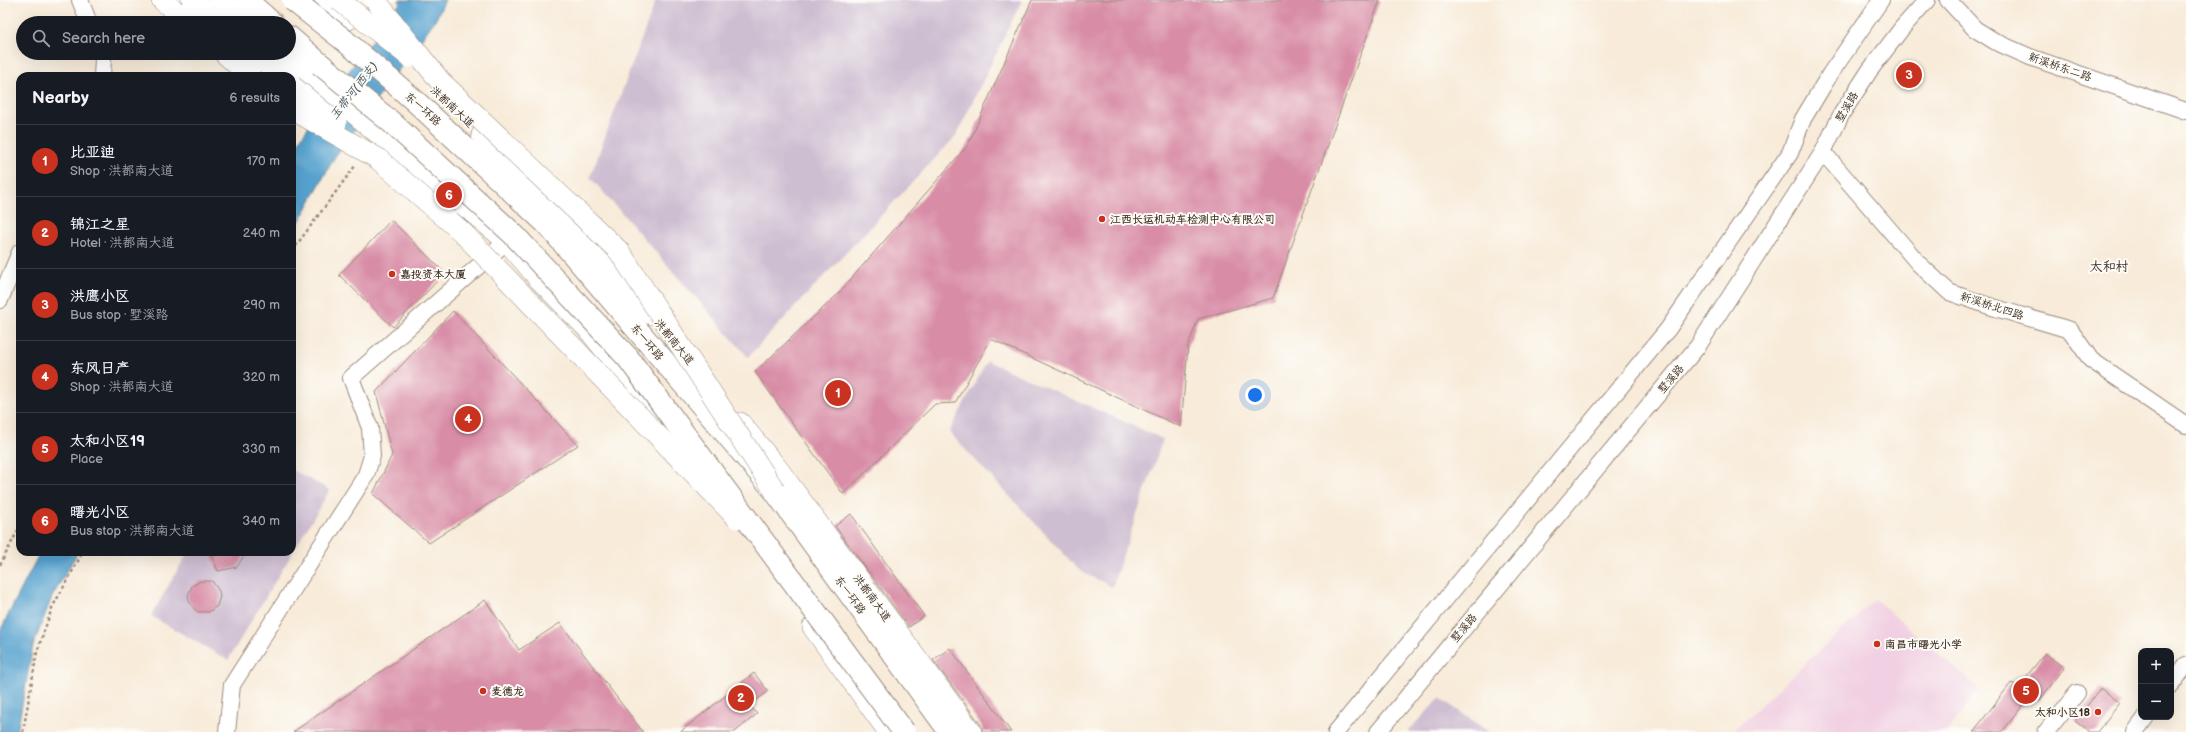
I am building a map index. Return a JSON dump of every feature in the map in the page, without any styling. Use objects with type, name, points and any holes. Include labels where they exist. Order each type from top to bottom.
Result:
[{"type":"highway","points":[[246,0],[264,16]]},
{"type":"highway","name":"东一环路","points":[[292,0],[344,40],[415,100],[547,224],[775,491],[950,732]]},
{"type":"highway","points":[[296,43],[391,122],[514,234],[628,358],[904,732]]},
{"type":"main road","points":[[162,0],[181,16]]},
{"type":"main road","points":[[192,0],[211,16]]},
{"type":"main road","points":[[219,0],[238,16]]},
{"type":"main road","name":"洪都南大道","points":[[325,0],[437,85],[556,206],[625,282],[777,468],[971,732]]},
{"type":"main road","points":[[339,0],[437,85],[619,251],[775,491]]},
{"type":"main road","points":[[375,0],[437,85]]},
{"type":"main road","points":[[232,60],[245,72]]},
{"type":"main road","points":[[262,60],[276,72]]},
{"type":"main road","points":[[287,60],[295,72]]},
{"type":"main road","points":[[301,81],[367,161]]},
{"type":"main road","points":[[301,81],[380,134],[507,242],[539,279],[588,329],[688,452],[889,732]]},
{"type":"main road","points":[[296,111],[367,161],[462,232],[781,564]]},
{"type":"street","points":[[80,0],[86,16]]},
{"type":"street","points":[[1336,732],[1668,329],[1790,153],[1803,119],[1830,74],[1880,0]]},
{"type":"street","name":"墅溪路","points":[[1378,732],[1698,346],[1823,152],[1842,113],[1870,70],[1902,28],[1927,0]]},
{"type":"street","name":"新溪桥东二路","points":[[1948,0],[1975,29],[1996,42],[2030,57],[2186,111]]},
{"type":"street","points":[[102,72],[103,60]]},
{"type":"street","name":"新溪桥北四路","points":[[1823,152],[1919,264],[1949,292],[1989,306],[2070,330],[2091,360],[2186,425]]},
{"type":"street","points":[[227,732],[232,685],[366,475],[372,456],[370,428],[351,378],[507,242]]},
{"type":"street","points":[[0,300],[16,262]]},
{"type":"street","points":[[2174,680],[2186,665]]},
{"type":"street","points":[[2046,732],[2077,693]]},
{"type":"street","points":[[2134,732],[2144,720]]},
{"type":"path","points":[[296,245],[320,210],[367,161]]},
{"type":"path","points":[[0,565],[16,534]]},
{"type":"path","points":[[23,732],[37,652],[49,615],[81,556]]},
{"type":"shaded area","points":[[656,0],[1022,0],[956,136],[748,357],[590,177]]},
{"type":"shaded area","points":[[987,361],[1163,439],[1112,587],[1080,571],[949,432]]},
{"type":"shaded area","points":[[296,472],[330,490],[296,547]]},
{"type":"shaded area","points":[[186,556],[290,556],[228,660],[151,616]]},
{"type":"shaded area","name":"南昌市曙光小学","points":[[1875,599],[1980,690],[1946,732],[1734,730]]},
{"type":"shaded area","points":[[1440,698],[1489,732],[1407,732]]},
{"type":"water","name":"玉带河(西支)","points":[[399,0],[445,0],[436,19],[334,158],[296,228],[296,147],[313,119],[400,3]]},
{"type":"water","points":[[38,556],[76,556],[52,597],[33,646],[17,732],[0,732],[0,631]]},
{"type":"building","name":"江西长运机动车检测中心有限公司","points":[[1032,0],[1380,0],[1273,298],[1198,319],[1188,346],[1181,427],[991,339],[955,403],[935,404],[843,494],[755,372],[837,295],[968,145]]},
{"type":"building","name":"嘉投资本大厦","points":[[391,220],[445,273],[393,327],[339,275]]},
{"type":"building","points":[[453,311],[578,445],[429,543],[373,494],[392,455],[376,392]]},
{"type":"building","points":[[851,514],[924,616],[909,627],[835,526]]},
{"type":"building","points":[[212,556],[244,556],[237,567],[218,571]]},
{"type":"building","points":[[201,581],[212,581],[219,591],[220,596],[217,606],[209,612],[198,612],[189,601],[188,595],[192,586]]},
{"type":"building","name":"麦德龙","points":[[485,600],[519,650],[560,623],[643,732],[293,732]]},
{"type":"building","points":[[950,648],[1011,732],[983,732],[981,725],[933,660]]},
{"type":"building","points":[[2045,653],[2064,668],[2039,701],[2031,695],[2002,732],[1973,732],[2011,683],[2019,686]]},
{"type":"building","points":[[754,673],[768,691],[750,706],[757,714],[735,732],[680,732]]},
{"type":"building","name":"太和小区18","points":[[2101,688],[2120,703],[2097,732],[2089,732],[2075,721]]},
{"type":"place","name":"洪鹰小区","points":[[1909,75]]},
{"type":"place","name":"曙光小区","points":[[449,195]]},
{"type":"place","name":"江西长运机动车检测中心有限公司","points":[[1102,219]]},
{"type":"place","name":"嘉投资本大厦","points":[[392,274]]},
{"type":"place","name":"比亚迪","points":[[838,393]]},
{"type":"place","name":"东风日产","points":[[468,419]]},
{"type":"place","name":"南昌市曙光小学","points":[[1877,644]]},
{"type":"place","name":"麦德龙","points":[[483,691]]},
{"type":"place","name":"太和小区19","points":[[2026,691]]},
{"type":"place","name":"锦江之星","points":[[741,698]]},
{"type":"place","name":"太和小区18","points":[[2098,712]]},
{"type":"district","name":"太和村","points":[[2109,267]]}]
